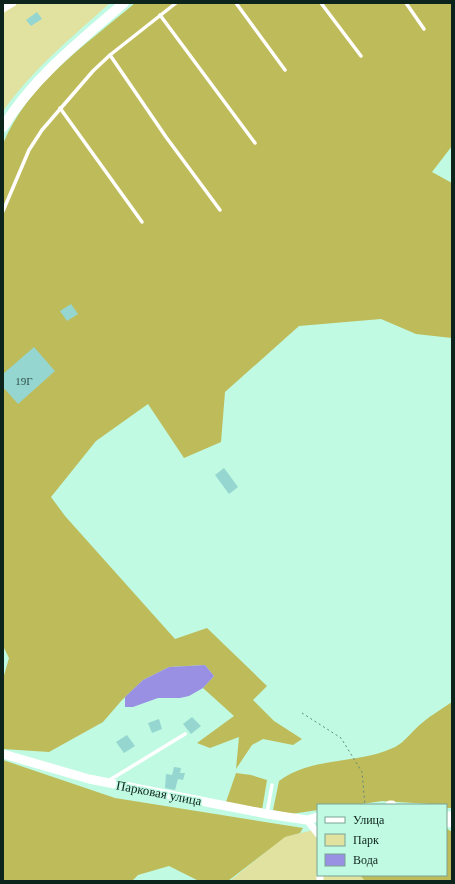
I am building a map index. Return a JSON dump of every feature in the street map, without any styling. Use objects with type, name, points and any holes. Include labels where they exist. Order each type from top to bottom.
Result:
[{"type":"main road","points":[[3,127],[26,94],[55,63],[124,3]]},
{"type":"street","points":[[3,9],[13,3]]},
{"type":"street","name":"Парковая улица","points":[[3,754],[106,782],[267,814],[307,820],[317,817]]},
{"type":"street","points":[[307,820],[317,833]]},
{"type":"lane","points":[[3,211],[29,150],[42,130],[60,108],[93,71],[110,55],[176,3]]},
{"type":"lane","points":[[236,3],[285,70]]},
{"type":"lane","points":[[321,3],[361,56]]},
{"type":"lane","points":[[406,3],[424,29]]},
{"type":"lane","points":[[160,15],[256,143]]},
{"type":"lane","points":[[110,55],[166,137],[220,210]]},
{"type":"lane","points":[[60,108],[142,222]]},
{"type":"lane","points":[[106,782],[185,734]]},
{"type":"lane","points":[[267,814],[272,785]]},
{"type":"path","points":[[302,713],[341,738],[362,772],[365,804]]},
{"type":"green space","points":[[3,3],[110,3],[40,67],[3,111]]},
{"type":"green space","points":[[317,829],[317,876],[361,876],[365,881],[230,881],[284,837]]},
{"type":"shaded area","points":[[135,3],[452,3],[452,146],[432,172],[452,183],[452,338],[416,334],[381,319],[299,326],[225,392],[221,442],[184,458],[148,404],[96,441],[51,497],[65,516],[175,639],[207,628],[267,686],[253,700],[274,721],[302,739],[293,745],[263,739],[252,745],[236,769],[239,737],[210,748],[197,743],[234,716],[203,688],[214,676],[205,665],[169,667],[143,680],[122,700],[103,722],[49,752],[3,749],[3,679],[9,658],[3,646],[3,144],[14,122],[27,102],[43,84],[78,50]]},
{"type":"shaded area","points":[[452,702],[452,808],[447,808],[447,804],[382,801],[362,804],[317,804],[317,810],[291,814],[273,810],[279,781],[292,773],[320,764],[381,753],[402,742],[425,720]]},
{"type":"shaded area","points":[[3,760],[115,798],[303,828],[300,833],[285,837],[228,881],[197,880],[169,866],[138,875],[132,881],[3,881]]},
{"type":"shaded area","points":[[236,773],[251,775],[267,780],[262,810],[226,802]]},
{"type":"shaded area","points":[[447,829],[452,832],[452,881],[365,881],[361,876],[447,876]]},
{"type":"water","points":[[205,665],[214,676],[203,688],[189,696],[180,698],[158,698],[133,707],[125,707],[125,697],[143,680],[169,667]]},
{"type":"building","points":[[37,12],[42,19],[31,26],[26,20]]},
{"type":"building","points":[[71,304],[78,314],[67,321],[60,311]]},
{"type":"building","points":[[34,347],[55,371],[18,404],[3,387],[3,374]]},
{"type":"building","points":[[224,468],[238,487],[229,494],[215,475]]},
{"type":"building","points":[[192,717],[201,726],[191,734],[183,724]]},
{"type":"building","points":[[159,719],[162,729],[152,733],[148,723]]},
{"type":"building","points":[[127,735],[135,746],[124,753],[116,742]]},
{"type":"building","points":[[174,767],[181,768],[180,773],[185,773],[183,780],[178,779],[175,790],[165,788],[166,774],[172,775]]}]
